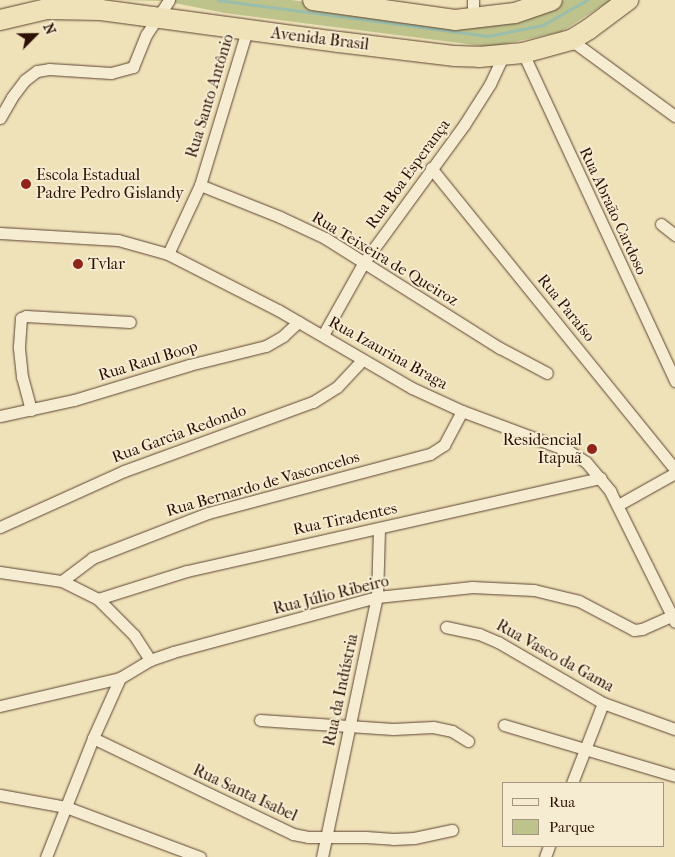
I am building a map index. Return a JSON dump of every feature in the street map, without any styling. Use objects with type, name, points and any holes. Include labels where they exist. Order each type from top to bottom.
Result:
[{"type":"highway","points":[[313,0],[435,18],[473,10],[515,13],[552,0]]},
{"type":"highway","name":"Avenida Brasil","points":[[0,20],[25,12],[69,8],[164,7],[247,30],[455,56],[503,56],[523,54],[571,40],[628,0]]},
{"type":"street","points":[[0,118],[16,92],[37,71],[50,69],[112,73],[132,67],[146,35],[164,7]]},
{"type":"street","name":"Rua Santo Antônio","points":[[168,254],[200,185],[247,30]]},
{"type":"street","points":[[571,40],[675,116]]},
{"type":"street","name":"Rua Abraão Cardoso","points":[[523,54],[675,381]]},
{"type":"street","name":"Rua Boa Esperança","points":[[323,336],[364,262],[464,125],[490,84],[503,56]]},
{"type":"street","name":"Rua Paraíso","points":[[431,168],[675,468]]},
{"type":"street","name":"Rua Teixeira de Queiroz","points":[[200,185],[280,217],[325,238],[500,348],[547,373]]},
{"type":"street","points":[[661,224],[675,235]]},
{"type":"street","name":"Rua Izaurina Braga","points":[[0,233],[118,240],[168,254],[245,292],[412,388],[462,411],[570,451],[586,462],[601,478],[618,505],[673,619]]},
{"type":"street","points":[[31,410],[22,377],[19,346],[21,318],[26,316],[130,322]]},
{"type":"street","name":"Rua Raul Boop","points":[[0,416],[74,400],[189,364],[266,346],[283,336],[298,322]]},
{"type":"street","name":"Rua Garcia Redondo","points":[[0,527],[124,471],[313,402],[337,387],[362,360]]},
{"type":"street","name":"Rua Bernardo de Vasconcelos","points":[[62,581],[92,558],[208,513],[430,454],[444,445],[462,411]]},
{"type":"street","points":[[618,505],[675,474]]},
{"type":"street","name":"Rua Tiradentes","points":[[98,599],[187,571],[601,478]]},
{"type":"street","name":"Rua da Indústria","points":[[322,857],[377,597],[379,529]]},
{"type":"street","points":[[0,572],[62,581],[98,599],[134,635],[150,660]]},
{"type":"street","name":"Rua Júlio Ribeiro","points":[[0,706],[120,678],[150,660],[377,597],[472,587],[534,590],[579,601],[634,630],[673,619]]},
{"type":"street","name":"Rua Vasco da Gama","points":[[446,627],[479,634],[498,642],[603,703],[675,728]]},
{"type":"street","points":[[46,857],[93,738],[120,678]]},
{"type":"street","points":[[572,782],[603,703]]},
{"type":"street","points":[[260,720],[393,730],[433,728],[452,731],[468,741]]},
{"type":"street","points":[[504,725],[584,751],[675,776]]},
{"type":"street","name":"Rua Santa Isabel","points":[[93,738],[278,828],[308,837],[414,838],[452,830]]},
{"type":"street","points":[[0,796],[66,807],[200,857]]},
{"type":"green space","points":[[122,0],[291,0],[370,10],[530,13],[565,0],[611,0],[561,32],[491,47],[225,13],[164,1]]},
{"type":"waterway","points":[[218,0],[488,36],[543,25],[587,0]]},
{"type":"place","name":"Escola Estadual Padre Pedro Gislandy","points":[[26,184]]},
{"type":"place","name":"Tvlar","points":[[78,264]]},
{"type":"place","name":"Residencial Itapuã","points":[[592,449]]}]
